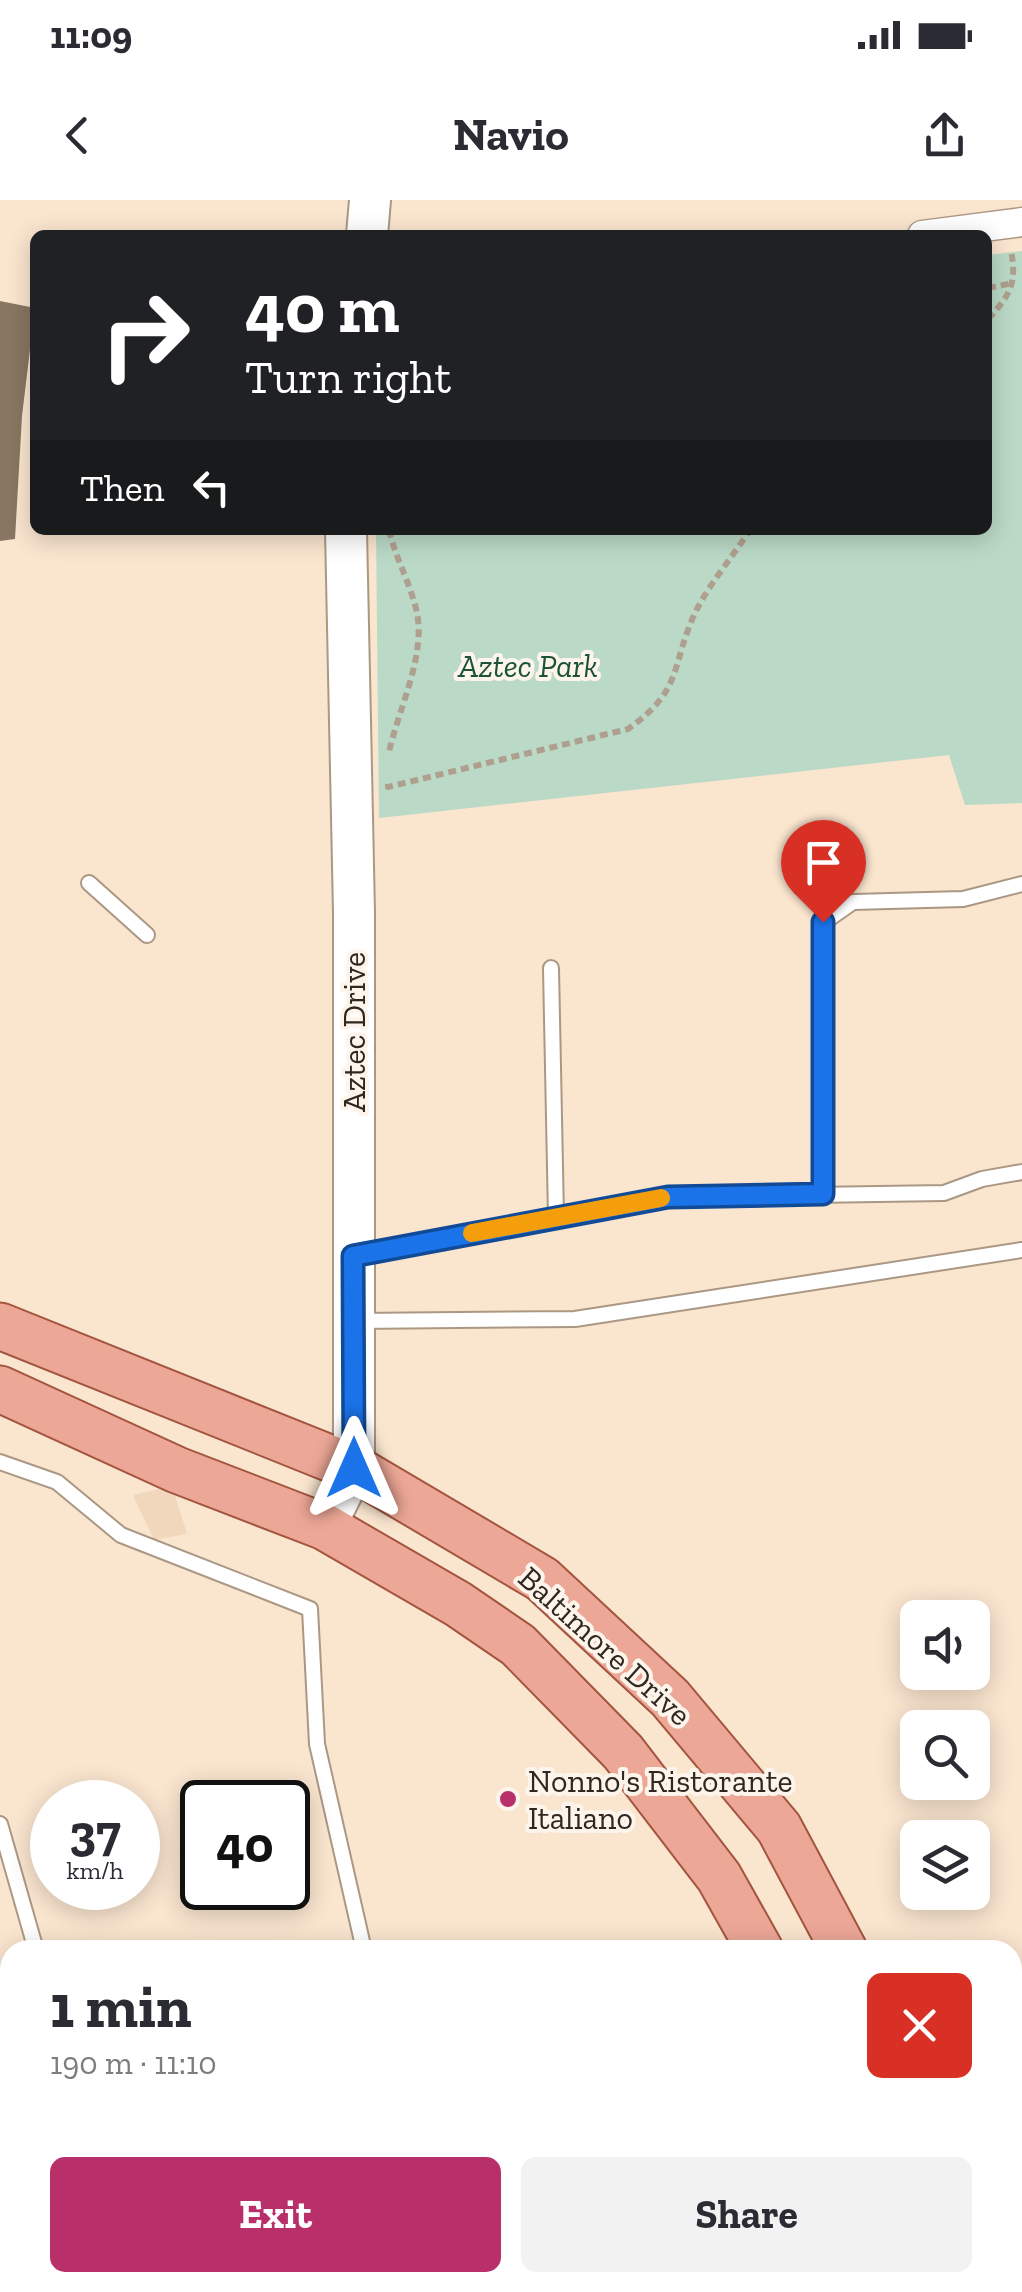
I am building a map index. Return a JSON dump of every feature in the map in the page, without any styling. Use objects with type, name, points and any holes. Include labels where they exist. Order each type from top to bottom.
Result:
[{"type":"main road","name":"Baltimore Drive","points":[[0,1326],[354,1468],[542,1579],[670,1698],[779,1828],[839,1940]]},
{"type":"main road","name":"Baltimore Drive","points":[[0,1389],[177,1470],[325,1527],[458,1604],[518,1646],[623,1752],[720,1878],[754,1940]]},
{"type":"street","points":[[367,230],[370,200]]},
{"type":"street","points":[[960,230],[1022,222]]},
{"type":"street","name":"Aztec Drive","points":[[325,1527],[354,1468],[354,913],[346,535]]},
{"type":"lane","points":[[88,882],[147,935]]},
{"type":"lane","points":[[823,1194],[823,922],[853,902],[962,899],[1022,884]]},
{"type":"lane","points":[[551,968],[556,1217]]},
{"type":"lane","points":[[353,1256],[668,1197],[944,1193],[982,1179],[1022,1172]]},
{"type":"lane","points":[[354,1321],[575,1318],[1022,1250]]},
{"type":"lane","points":[[0,1462],[57,1482],[121,1535],[310,1610],[317,1744],[362,1940]]},
{"type":"lane","points":[[0,1824],[33,1940]]},
{"type":"path","points":[[992,287],[1012,283],[992,313]]},
{"type":"path","points":[[388,756],[398,710],[418,656],[419,632],[416,606],[391,535]]},
{"type":"path","points":[[388,772],[388,787],[628,729],[654,710],[672,686],[696,610],[747,535]]},
{"type":"shaded area","points":[[172,1486],[187,1534],[154,1540],[133,1495]]},
{"type":"green space","name":"Aztec Park","points":[[1022,251],[1022,803],[965,805],[949,755],[379,818],[376,535],[992,535],[992,255]]},
{"type":"building","points":[[0,301],[30,307],[30,350],[15,539],[0,541]]},
{"type":"slow traffic","points":[[472,1233],[661,1198]]},
{"type":"place","name":"Nonno's Ristorante Italiano","points":[[508,1799]]},
{"type":"route","points":[[354,1468],[353,1256],[668,1197],[823,1194],[823,922]]}]
